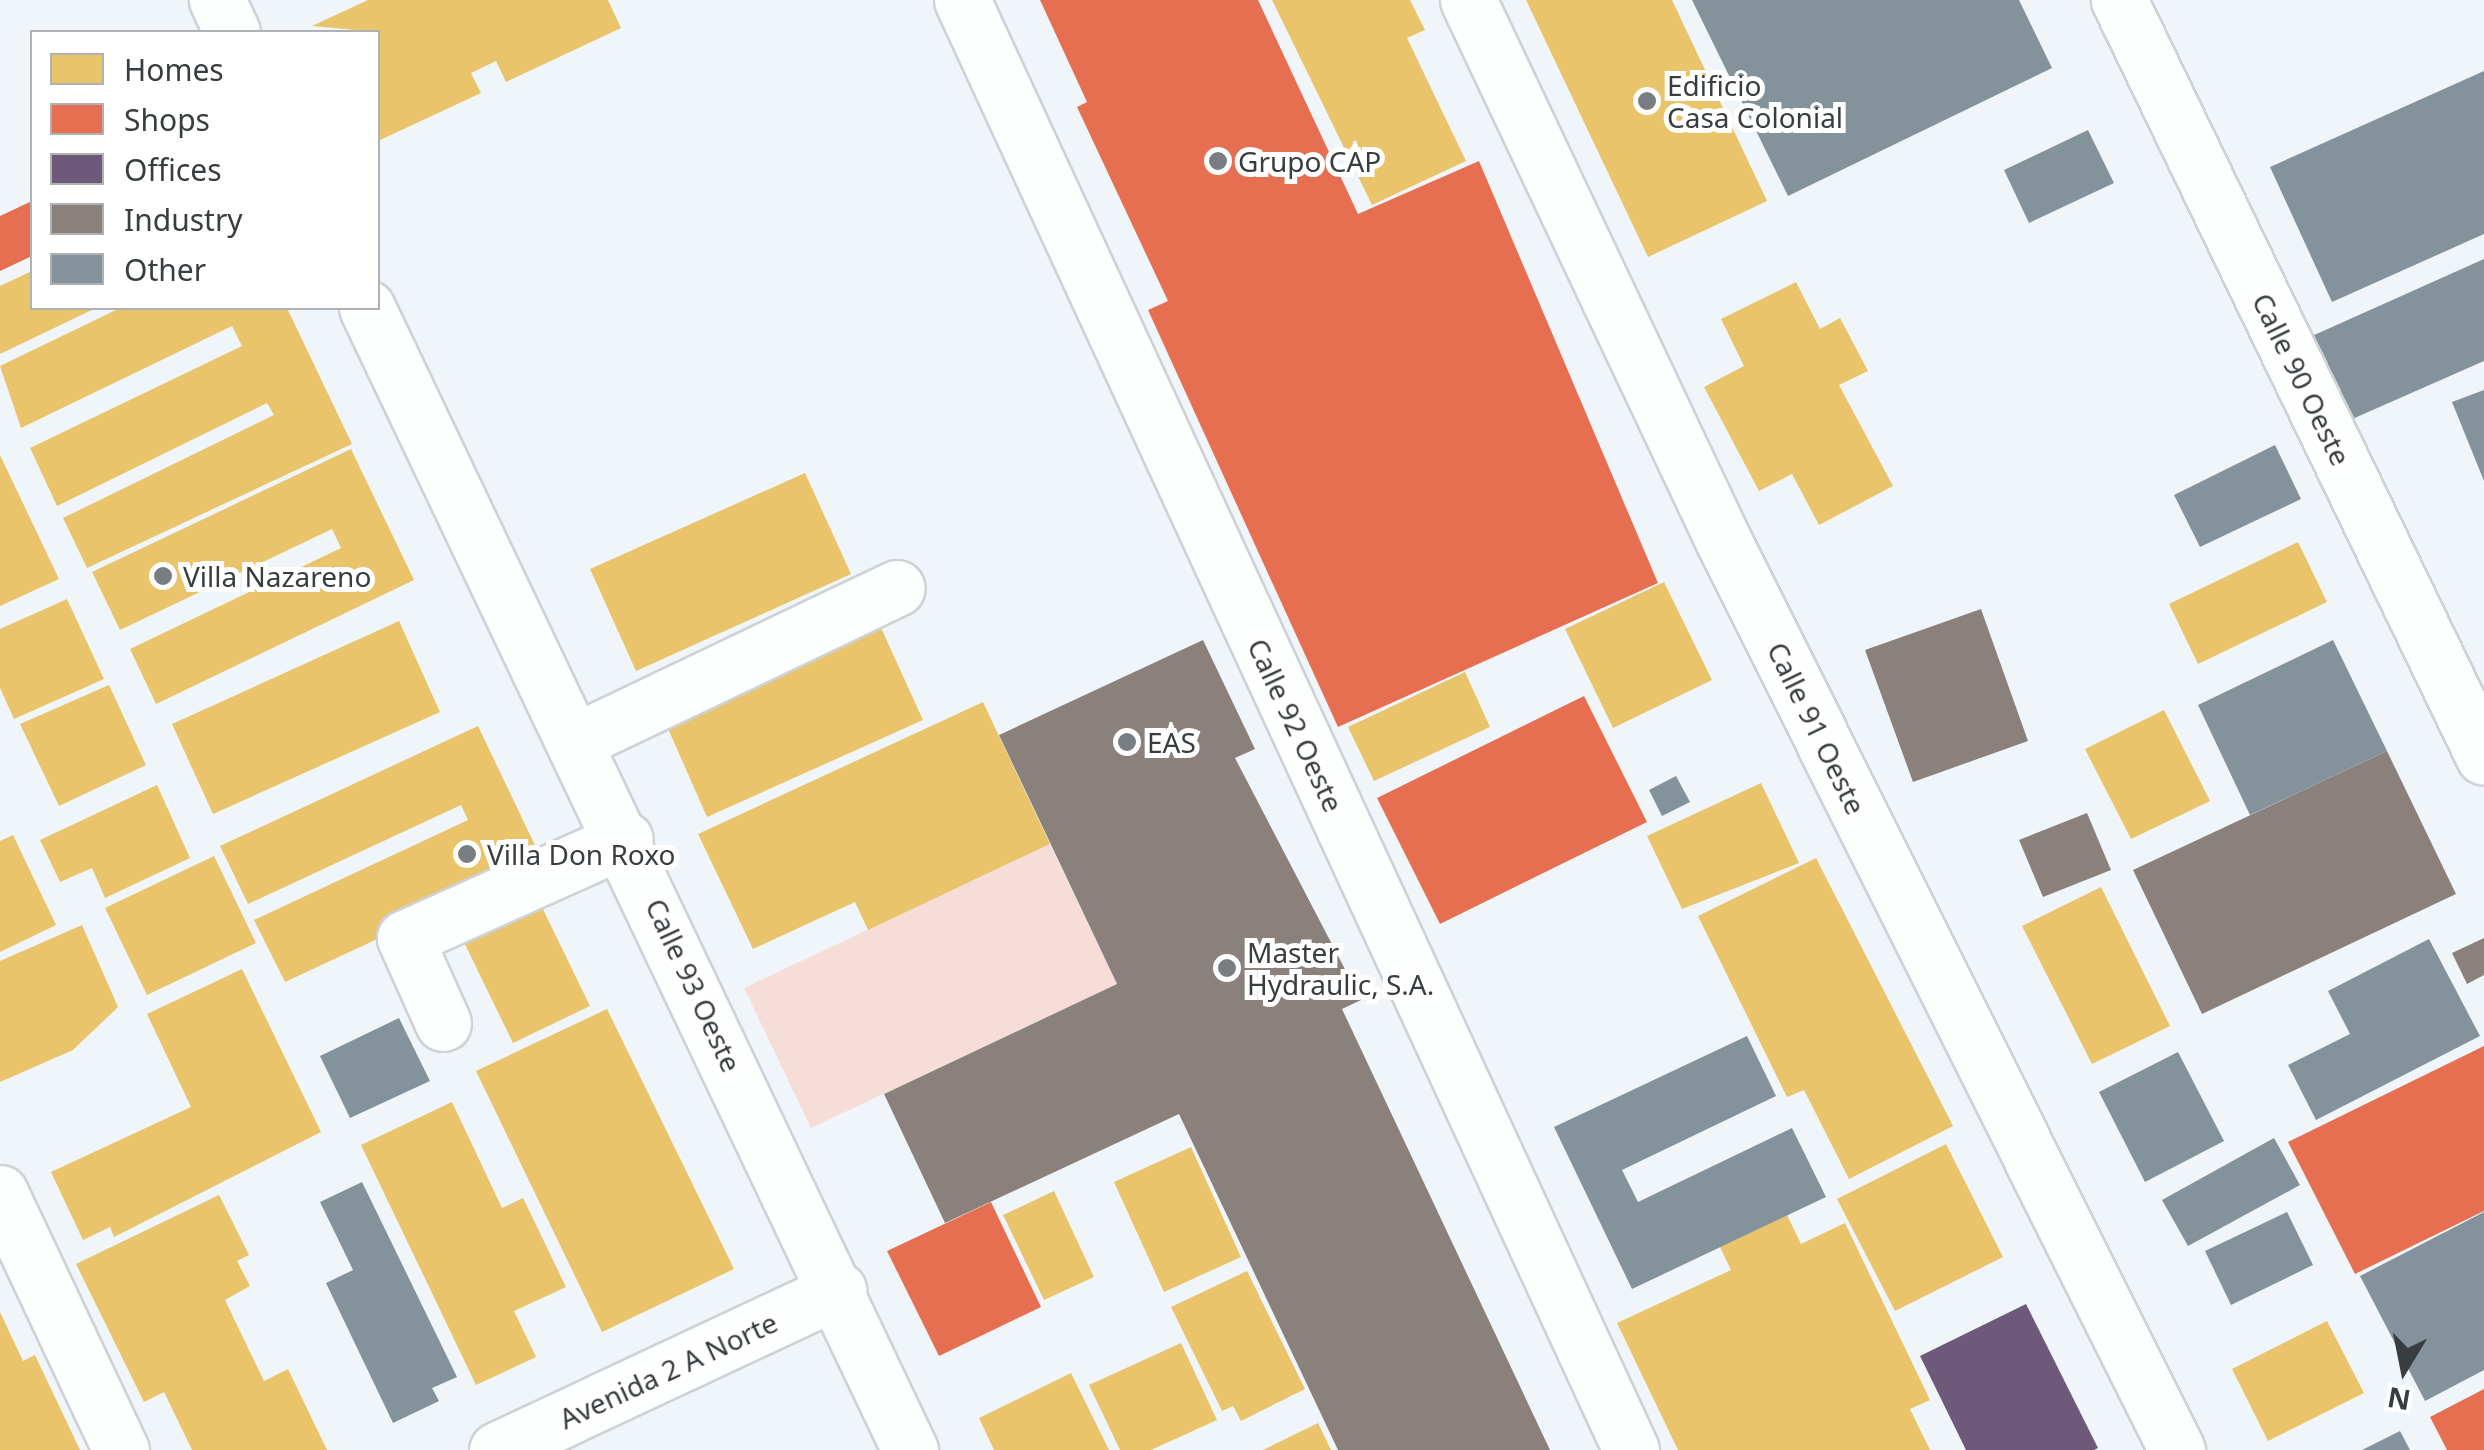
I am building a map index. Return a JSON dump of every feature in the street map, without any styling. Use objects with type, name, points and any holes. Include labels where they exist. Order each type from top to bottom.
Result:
[{"type":"street","points":[[216,0],[231,30]]},
{"type":"street","name":"Calle 92 Oeste","points":[[962,0],[1630,1450]]},
{"type":"street","name":"Calle 91 Oeste","points":[[1468,0],[1724,542],[2177,1450]]},
{"type":"street","name":"Calle 90 Oeste","points":[[2119,0],[2484,758]]},
{"type":"street","name":"Calle 93 Oeste","points":[[368,310],[578,740],[838,1290],[896,1445]]},
{"type":"street","points":[[578,740],[897,588]]},
{"type":"street","points":[[444,1023],[405,938],[624,839]]},
{"type":"street","points":[[0,1193],[121,1450]]},
{"type":"street","name":"Avenida 2 A Norte","points":[[497,1450],[838,1290]]},
{"type":"shaded area","points":[[1050,844],[1117,984],[811,1128],[744,988]]},
{"type":"building: Homes","points":[[368,0],[608,0],[621,28],[506,82],[496,61],[471,73],[481,93],[380,140],[380,30],[312,26]]},
{"type":"building: Homes","points":[[1272,0],[1410,0],[1425,30],[1407,38],[1466,161],[1372,205]]},
{"type":"building: Homes","name":"Edificio Casa Colonial","points":[[1526,0],[1672,0],[1767,201],[1648,257]]},
{"type":"building: Homes","points":[[30,272],[30,310],[92,310],[0,354],[0,286]]},
{"type":"building: Homes","points":[[1796,282],[1820,329],[1840,318],[1868,371],[1839,385],[1893,486],[1819,525],[1792,474],[1759,491],[1704,387],[1744,366],[1721,319]]},
{"type":"building: Homes","points":[[116,310],[288,310],[352,444],[87,568],[63,518],[274,415],[267,403],[57,506],[30,448],[242,346],[232,326],[21,428],[0,366]]},
{"type":"building: Homes","name":"Villa Nazareno","points":[[351,449],[414,580],[156,704],[130,649],[341,548],[332,529],[120,630],[92,572]]},
{"type":"building: Homes","points":[[0,455],[59,579],[0,606]]},
{"type":"building: Homes","points":[[805,473],[851,574],[636,671],[590,569]]},
{"type":"building: Homes","points":[[2298,542],[2327,602],[2198,664],[2169,604]]},
{"type":"building: Homes","points":[[1664,582],[1712,680],[1613,728],[1565,629]]},
{"type":"building: Homes","points":[[67,599],[104,679],[14,719],[0,688],[0,629]]},
{"type":"building: Homes","points":[[877,619],[923,720],[707,817],[662,715]]},
{"type":"building: Homes","points":[[399,621],[440,712],[213,814],[172,724]]},
{"type":"building: Homes","points":[[1465,672],[1490,727],[1374,781],[1348,727]]},
{"type":"building: Homes","points":[[109,685],[146,765],[59,806],[20,724]]},
{"type":"building: Homes","points":[[983,702],[1050,844],[868,930],[855,902],[753,949],[698,834]]},
{"type":"building: Homes","points":[[2164,710],[2210,801],[2131,839],[2085,749]]},
{"type":"building: Homes","name":"Villa Don Roxo","points":[[478,726],[543,862],[285,982],[254,920],[468,820],[461,805],[248,904],[220,846]]},
{"type":"building: Homes","points":[[1761,783],[1799,863],[1682,909],[1647,836]]},
{"type":"building: Homes","points":[[157,785],[190,858],[105,898],[92,868],[60,882],[40,840]]},
{"type":"building: Homes","points":[[13,835],[56,925],[0,952],[0,841]]},
{"type":"building: Homes","points":[[214,856],[256,943],[147,995],[105,908]]},
{"type":"building: Homes","points":[[1816,858],[1953,1126],[1849,1179],[1804,1090],[1787,1097],[1698,916]]},
{"type":"building: Homes","points":[[2101,887],[2170,1026],[2092,1064],[2022,926]]},
{"type":"building: Homes","points":[[536,895],[590,1006],[513,1043],[459,932]]},
{"type":"building: Homes","points":[[82,925],[118,1007],[73,1050],[0,1082],[0,961]]},
{"type":"building: Homes","points":[[242,969],[321,1132],[114,1237],[110,1227],[83,1240],[51,1172],[191,1107],[147,1014]]},
{"type":"building: Homes","points":[[607,1009],[734,1269],[602,1332],[476,1071]]},
{"type":"building: Homes","points":[[452,1102],[502,1208],[523,1198],[566,1287],[514,1311],[536,1357],[476,1385],[361,1145]]},
{"type":"building: Homes","points":[[1946,1144],[2003,1257],[1895,1311],[1837,1199]]},
{"type":"building: Homes","points":[[1191,1147],[1241,1257],[1164,1292],[1114,1182]]},
{"type":"building: Homes","points":[[1054,1191],[1094,1277],[1044,1300],[1003,1215]]},
{"type":"building: Homes","points":[[219,1195],[249,1255],[237,1261],[250,1286],[225,1300],[264,1381],[288,1369],[327,1450],[192,1450],[164,1392],[144,1402],[76,1264]]},
{"type":"building: Homes","points":[[1787,1215],[1801,1244],[1845,1223],[1930,1400],[1910,1409],[1930,1450],[1678,1450],[1617,1323],[1731,1270],[1720,1247]]},
{"type":"building: Homes","points":[[1247,1271],[1305,1389],[1241,1421],[1233,1406],[1222,1411],[1171,1307]]},
{"type":"building: Homes","points":[[0,1312],[23,1361],[35,1355],[80,1450],[0,1450]]},
{"type":"building: Homes","points":[[2327,1321],[2364,1393],[2268,1441],[2232,1369]]},
{"type":"building: Homes","points":[[1181,1343],[1217,1420],[1151,1450],[1120,1450],[1089,1385]]},
{"type":"building: Homes","points":[[1071,1373],[1109,1450],[994,1450],[979,1418]]},
{"type":"building: Homes","points":[[1318,1423],[1331,1450],[1263,1450]]},
{"type":"building: Shops","points":[[1040,0],[1258,0],[1358,214],[1479,161],[1658,583],[1338,727],[1148,310],[1168,301],[1077,107],[1087,102]]},
{"type":"building: Shops","points":[[30,202],[30,257],[0,271],[0,216]]},
{"type":"building: Shops","points":[[1584,696],[1647,822],[1440,924],[1377,798]]},
{"type":"building: Shops","points":[[2484,1046],[2484,1211],[2355,1274],[2288,1142]]},
{"type":"building: Shops","points":[[991,1202],[1041,1307],[939,1356],[887,1251]]},
{"type":"building: Shops","points":[[2484,1389],[2484,1450],[2447,1450],[2430,1417]]},
{"type":"building: Offices","points":[[2026,1304],[2098,1448],[2094,1450],[1966,1450],[1920,1356]]},
{"type":"building: Industry","points":[[1981,609],[2028,741],[1913,782],[1865,650]]},
{"type":"building: Industry","points":[[1203,640],[1255,749],[1235,758],[1361,1000],[1342,1009],[1550,1450],[1338,1450],[1179,1114],[945,1223],[884,1094],[1117,984],[999,735]]},
{"type":"building: Industry","points":[[2387,751],[2456,894],[2202,1014],[2133,870]]},
{"type":"building: Industry","points":[[2087,813],[2111,870],[2043,897],[2019,840]]},
{"type":"building: Industry","points":[[2484,938],[2484,975],[2467,984],[2452,953]]},
{"type":"building: Other","points":[[1692,0],[2019,0],[2052,68],[1788,196]]},
{"type":"building: Other","points":[[2484,71],[2484,234],[2332,302],[2270,167]]},
{"type":"building: Other","points":[[2088,130],[2114,183],[2029,223],[2004,170]]},
{"type":"building: Other","points":[[2484,259],[2484,361],[2350,420],[2312,336]]},
{"type":"building: Other","points":[[2484,390],[2484,481],[2452,402]]},
{"type":"building: Other","points":[[2275,445],[2301,499],[2200,547],[2174,495]]},
{"type":"building: Other","points":[[2333,640],[2387,751],[2250,815],[2198,705]]},
{"type":"building: Other","points":[[1676,776],[1690,802],[1662,816],[1649,790]]},
{"type":"building: Other","points":[[2429,939],[2480,1036],[2316,1120],[2288,1065],[2350,1034],[2328,991]]},
{"type":"building: Other","points":[[399,1018],[430,1081],[350,1118],[320,1056]]},
{"type":"building: Other","points":[[1747,1036],[1776,1096],[1622,1170],[1638,1202],[1792,1128],[1826,1197],[1632,1289],[1554,1127]]},
{"type":"building: Other","points":[[2178,1052],[2224,1141],[2145,1182],[2099,1092]]},
{"type":"building: Other","points":[[2274,1138],[2300,1185],[2188,1246],[2162,1200]]},
{"type":"building: Other","points":[[362,1182],[457,1377],[432,1388],[439,1401],[393,1423],[326,1283],[353,1270],[320,1202]]},
{"type":"building: Other","points":[[2287,1212],[2313,1265],[2231,1305],[2205,1251]]},
{"type":"building: Other","points":[[2484,1212],[2484,1370],[2425,1401],[2360,1276]]},
{"type":"building: Other","points":[[2400,1431],[2410,1450],[2362,1450]]},
{"type":"place","name":"Edificio Casa Colonial","points":[[1647,101]]},
{"type":"place","name":"Grupo CAP","points":[[1218,161]]},
{"type":"place","name":"Villa Nazareno","points":[[163,576]]},
{"type":"place","name":"EAS","points":[[1127,742]]},
{"type":"place","name":"Villa Don Roxo","points":[[467,854]]},
{"type":"place","name":"Master Hydraulic, S.A.","points":[[1227,968]]}]
